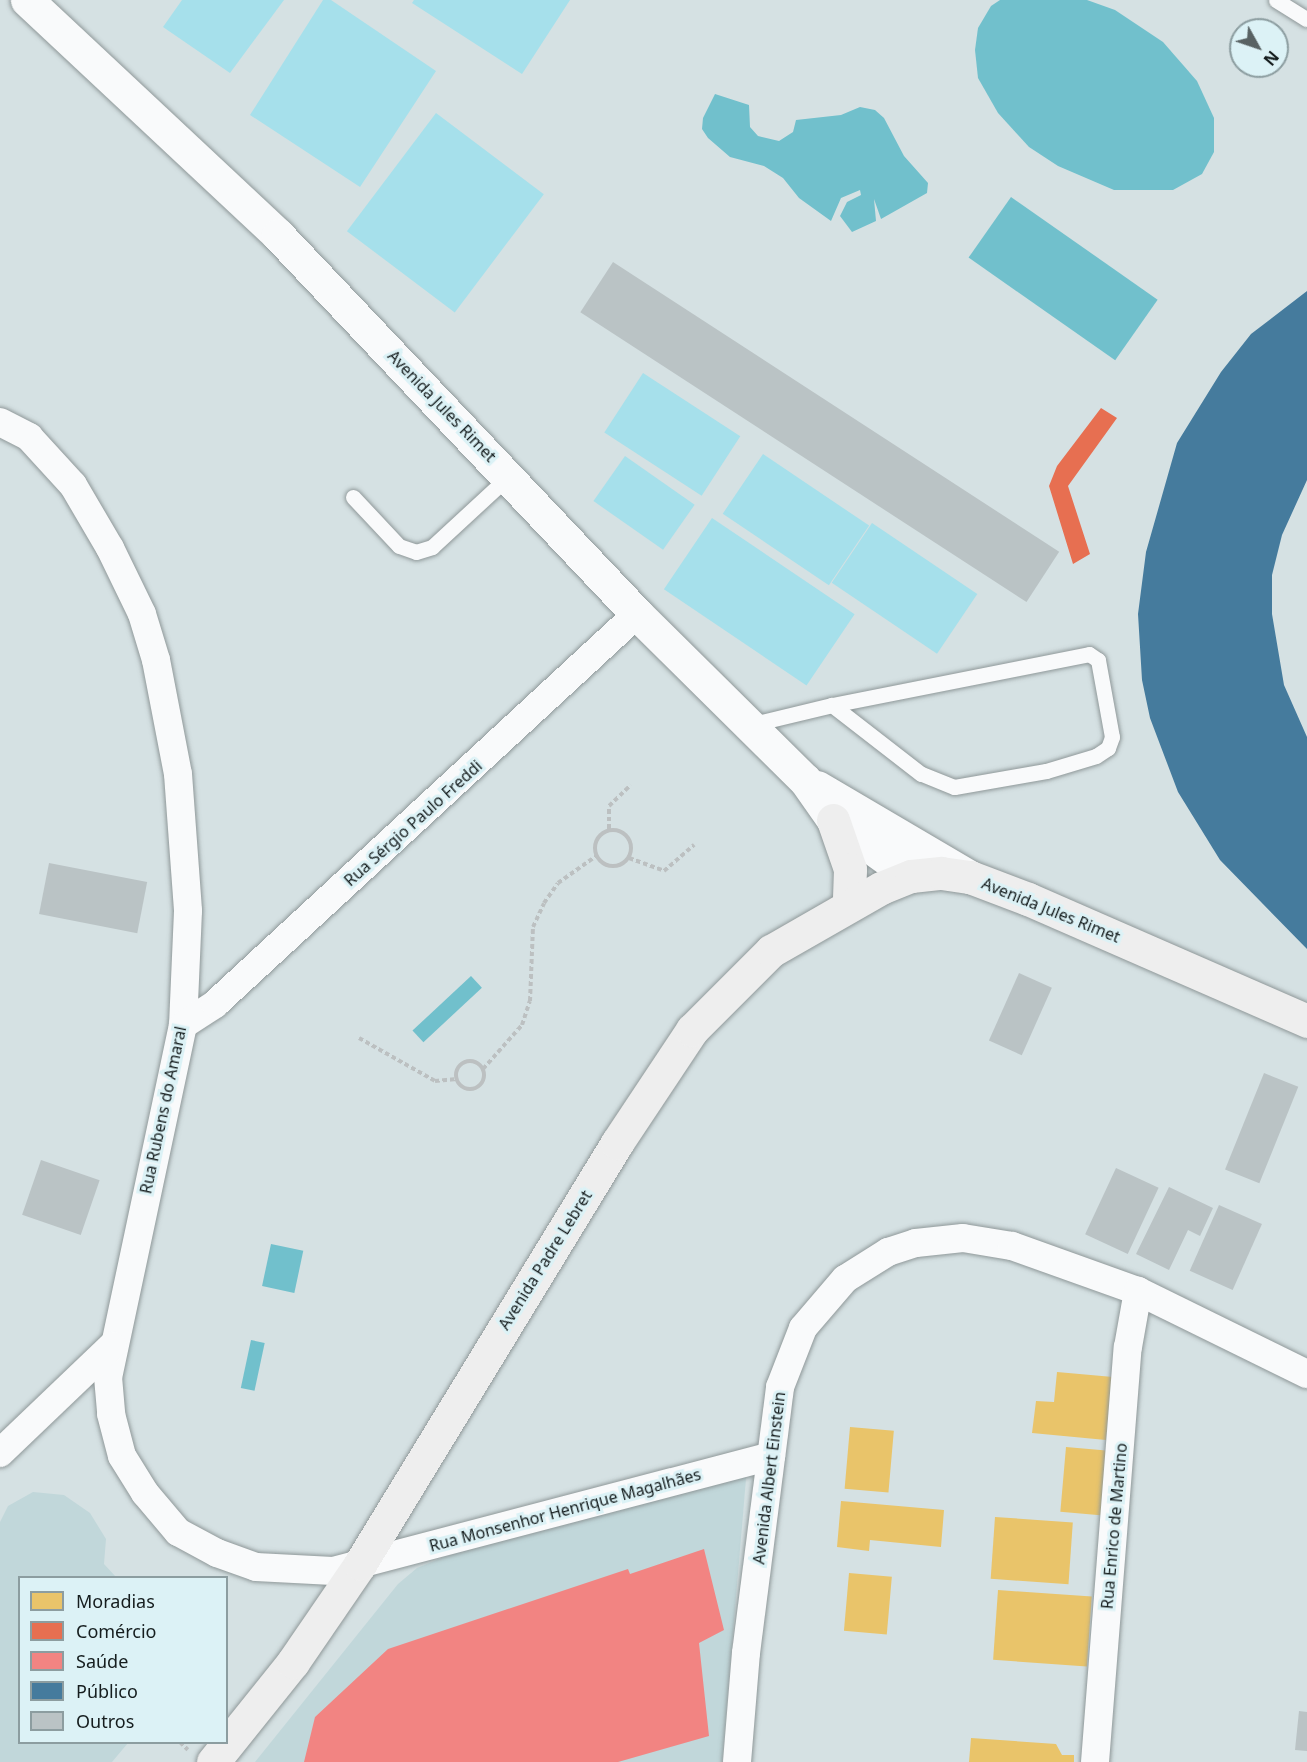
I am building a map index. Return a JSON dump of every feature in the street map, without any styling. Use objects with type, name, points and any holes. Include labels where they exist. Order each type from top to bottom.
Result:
[{"type":"main road","points":[[833,820],[850,869],[849,905]]},
{"type":"main road","name":"Avenida Padre Lebret","points":[[228,1743],[293,1662],[360,1564],[617,1143],[692,1030],[771,951],[849,905],[911,876],[940,873],[970,877]]},
{"type":"main road","name":"Avenida Jules Rimet","points":[[970,877],[1083,922],[1307,1021]]},
{"type":"main road","name":"Avenida Padre Lebret","points":[[213,1762],[227,1744]]},
{"type":"street","name":"Avenida Jules Rimet","points":[[27,0],[278,235],[637,614],[805,780],[833,820],[911,876]]},
{"type":"street","name":"Avenida Jules Rimet","points":[[53,0],[70,40]]},
{"type":"street","name":"Rua Rubens do Amaral","points":[[0,422],[29,437],[74,484],[142,614],[156,660],[178,774],[186,849],[188,911],[183,1025],[112,1346],[108,1377],[111,1414],[122,1456],[145,1493],[178,1532],[216,1554],[256,1567],[333,1571],[360,1564]]},
{"type":"street","name":"Rua Sérgio Paulo Freddi","points":[[183,1025],[215,1004],[637,614]]},
{"type":"street","name":"Avenida Jules Rimet","points":[[805,780],[970,877]]},
{"type":"street","name":"Avenida Albert Einstein","points":[[737,1762],[780,1387],[803,1328],[846,1279],[888,1252],[916,1244],[963,1238],[1012,1246],[1138,1291],[1307,1374]]},
{"type":"street","name":"Rua Enrico de Martino","points":[[1095,1762],[1128,1347],[1138,1291]]},
{"type":"street","points":[[0,1453],[112,1346]]},
{"type":"street","name":"Rua Monsenhor Henrique Magalhães","points":[[360,1564],[771,1456]]},
{"type":"lane","points":[[1276,0],[1307,19]]},
{"type":"lane","points":[[353,497],[399,546],[416,552],[432,548],[508,476]]},
{"type":"lane","points":[[749,725],[832,705],[1089,654],[1098,660],[1112,737],[1108,748],[1096,756],[1046,771],[954,787],[921,774],[832,705]]},
{"type":"path","points":[[609,829],[609,806],[631,785]]},
{"type":"path","points":[[483,1069],[493,1062],[522,1025],[530,1001],[533,927],[544,903],[558,883],[596,856],[598,836],[609,829],[620,832],[633,846],[629,858]]},
{"type":"path","points":[[596,856],[611,866],[629,858],[664,871],[694,845]]},
{"type":"path","points":[[359,1038],[435,1081],[458,1079]]},
{"type":"path","points":[[469,1059],[483,1069],[483,1081],[478,1088],[468,1090],[458,1079],[456,1073],[461,1061],[469,1059]]},
{"type":"shaded area","points":[[182,0],[284,0],[230,73],[163,27]]},
{"type":"shaded area","points":[[323,0],[331,0],[436,71],[360,187],[250,115]]},
{"type":"shaded area","points":[[414,0],[570,0],[522,74],[412,3]]},
{"type":"shaded area","points":[[1000,0],[1087,0],[1115,10],[1163,42],[1197,81],[1214,118],[1214,152],[1202,174],[1173,190],[1114,190],[1058,166],[1029,147],[998,113],[978,78],[975,50],[978,28],[991,6]]},
{"type":"shaded area","points":[[715,94],[749,105],[750,127],[758,136],[779,141],[793,132],[796,120],[841,115],[860,107],[875,110],[884,118],[904,156],[928,183],[927,193],[881,219],[874,199],[876,221],[852,232],[840,216],[847,202],[861,195],[860,190],[841,198],[831,221],[799,198],[783,178],[764,166],[730,157],[708,138],[702,129],[703,118]]},
{"type":"shaded area","points":[[436,113],[544,194],[455,312],[347,231]]},
{"type":"shaded area","points":[[1011,197],[1158,300],[1115,360],[969,258]]},
{"type":"shaded area","points":[[643,373],[740,436],[702,496],[604,433]]},
{"type":"shaded area","points":[[763,454],[869,526],[829,585],[723,514]]},
{"type":"shaded area","points":[[625,456],[695,505],[663,550],[593,501]]},
{"type":"shaded area","points":[[712,518],[855,614],[807,685],[664,589]]},
{"type":"shaded area","points":[[872,523],[977,594],[937,654],[832,583]]},
{"type":"shaded area","points":[[471,976],[482,988],[423,1042],[412,1031]]},
{"type":"shaded area","points":[[271,1244],[303,1251],[294,1293],[262,1286]]},
{"type":"shaded area","points":[[251,1340],[265,1343],[255,1391],[241,1388]]},
{"type":"shaded area","points":[[747,1467],[722,1762],[255,1762],[398,1584],[417,1568],[444,1557]]},
{"type":"shaded area","points":[[33,1492],[64,1495],[90,1513],[106,1539],[104,1564],[115,1576],[18,1576],[18,1744],[127,1744],[112,1762],[0,1762],[0,1522],[8,1506]]},
{"type":"building: Moradias","points":[[1057,1372],[1113,1377],[1106,1440],[1032,1433],[1036,1401],[1054,1402]]},
{"type":"building: Moradias","points":[[850,1427],[894,1431],[888,1493],[845,1489]]},
{"type":"building: Moradias","points":[[1066,1447],[1109,1451],[1103,1516],[1060,1512]]},
{"type":"building: Moradias","points":[[841,1501],[944,1510],[941,1547],[870,1540],[869,1551],[837,1547]]},
{"type":"building: Moradias","points":[[995,1517],[1073,1522],[1068,1584],[991,1579]]},
{"type":"building: Moradias","points":[[849,1573],[892,1577],[887,1635],[844,1631]]},
{"type":"building: Moradias","points":[[998,1590],[1092,1597],[1087,1666],[993,1660]]},
{"type":"building: Moradias","points":[[971,1738],[1056,1744],[1062,1755],[1074,1755],[1074,1762],[969,1762]]},
{"type":"building: Comércio","points":[[1101,408],[1117,418],[1068,486],[1090,554],[1073,564],[1049,486],[1057,466]]},
{"type":"building: Saúde","points":[[704,1549],[724,1630],[699,1643],[709,1736],[618,1762],[304,1762],[315,1717],[388,1649],[628,1569],[630,1574]]},
{"type":"building: Público","points":[[1307,291],[1307,480],[1282,535],[1272,575],[1272,614],[1284,685],[1307,737],[1307,949],[1220,860],[1178,792],[1150,718],[1142,680],[1138,614],[1146,552],[1177,443],[1221,372],[1251,334]]},
{"type":"building: Outros","points":[[613,262],[1059,552],[1026,602],[580,312]]},
{"type":"building: Outros","points":[[49,863],[147,882],[137,933],[39,914]]},
{"type":"building: Outros","points":[[1019,973],[1052,988],[1022,1055],[989,1041]]},
{"type":"building: Outros","points":[[1264,1073],[1298,1087],[1259,1183],[1225,1169]]},
{"type":"building: Outros","points":[[41,1160],[100,1180],[81,1235],[22,1215]]},
{"type":"building: Outros","points":[[1116,1168],[1159,1188],[1128,1254],[1085,1234]]},
{"type":"building: Outros","points":[[1169,1187],[1213,1208],[1200,1236],[1188,1230],[1169,1270],[1136,1254]]},
{"type":"building: Outros","points":[[1219,1205],[1262,1224],[1233,1290],[1190,1271]]},
{"type":"building: Outros","points":[[1299,1711],[1307,1712],[1307,1751],[1295,1750]]}]
